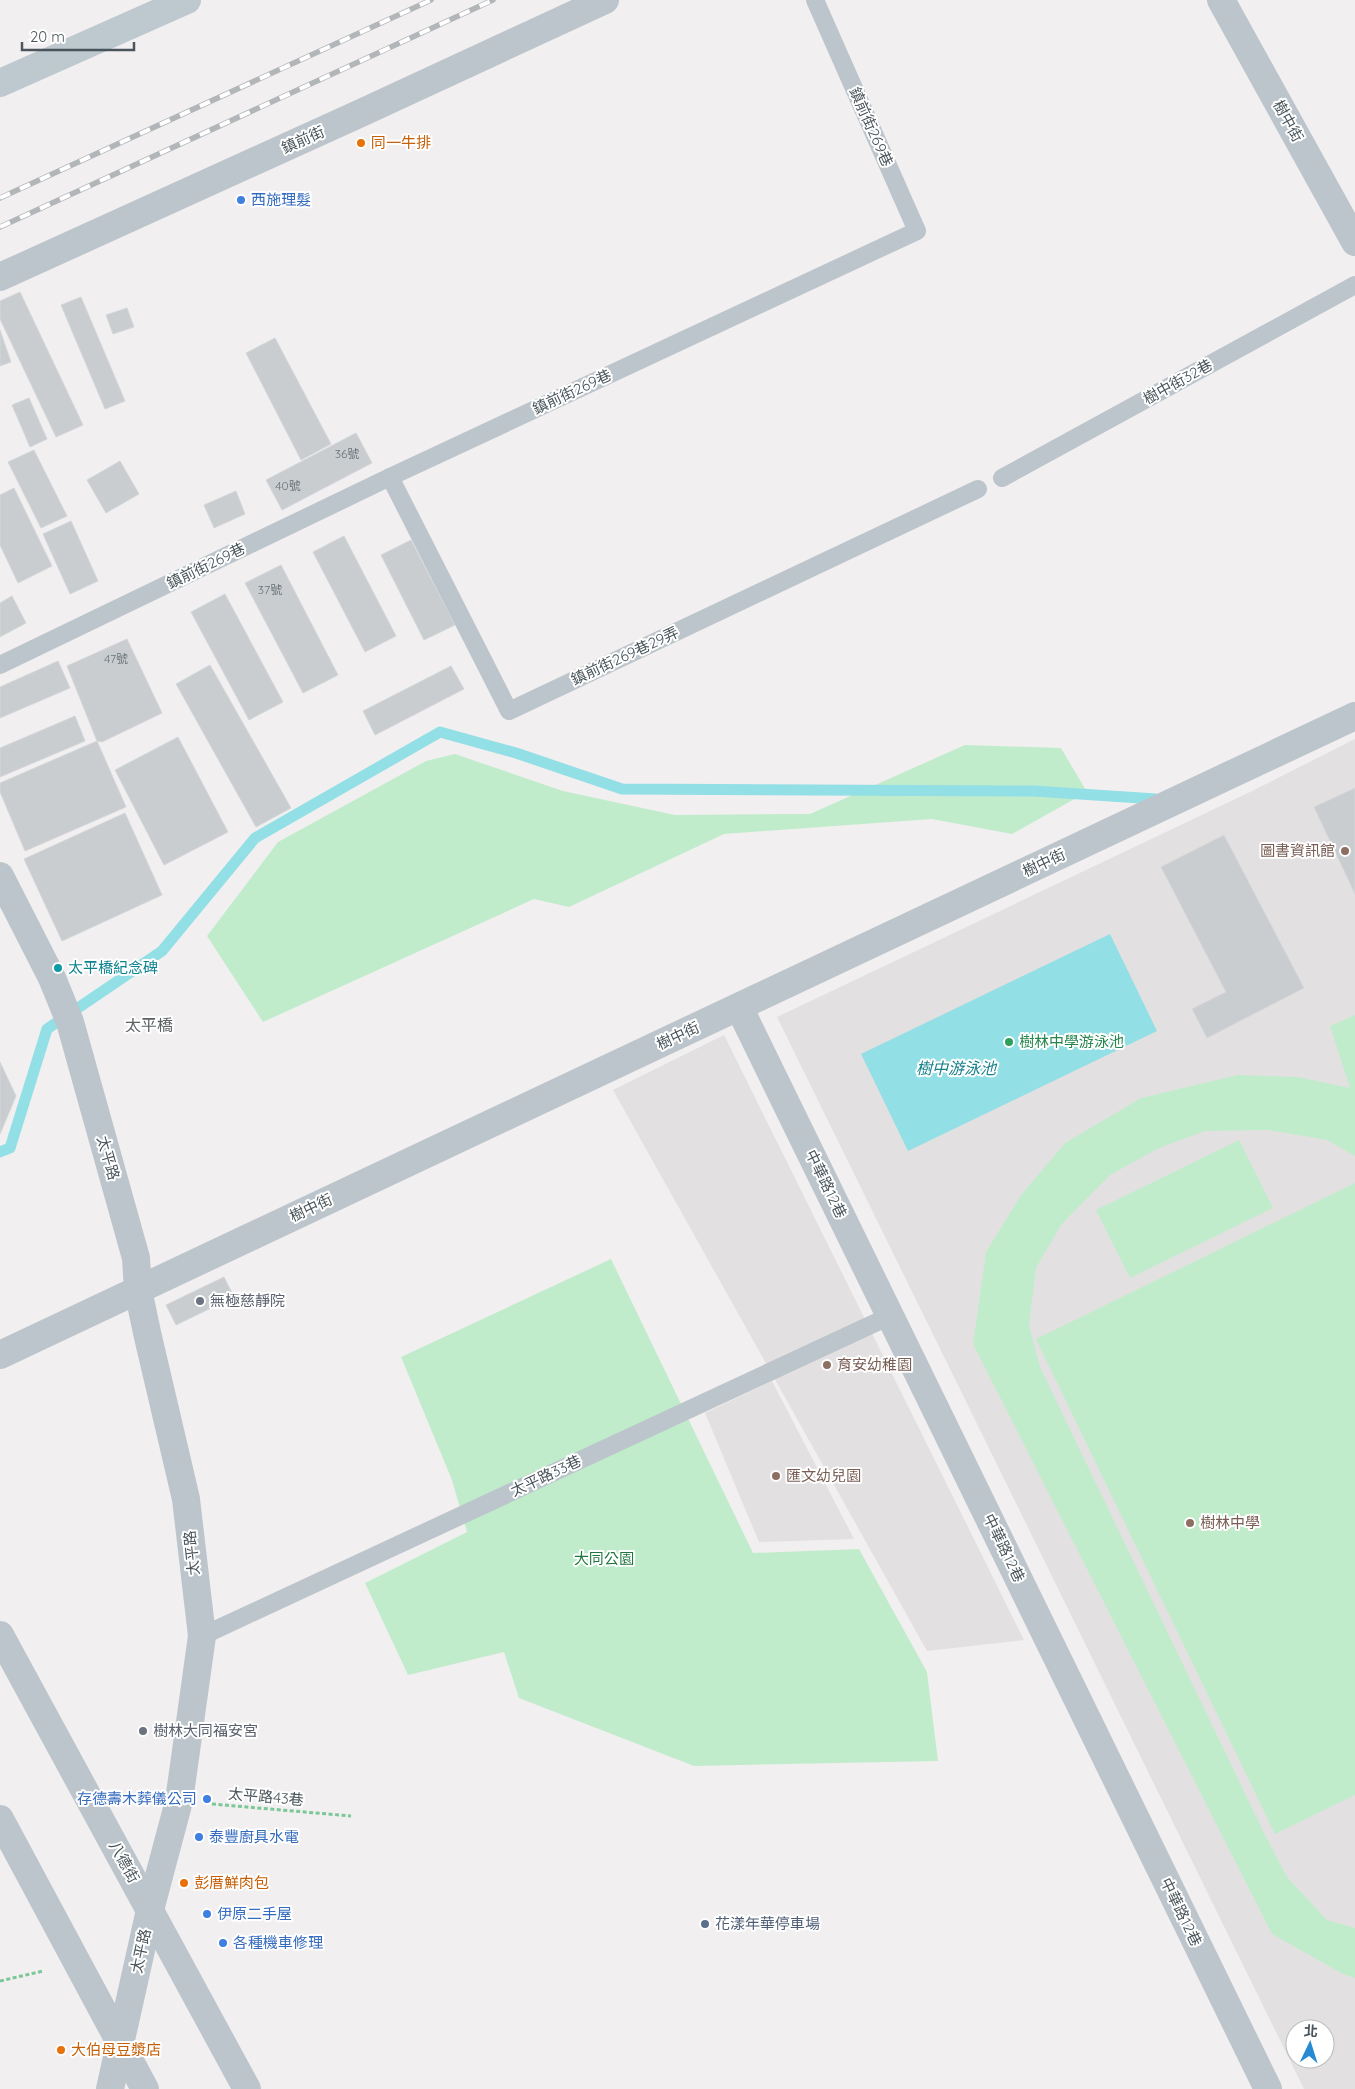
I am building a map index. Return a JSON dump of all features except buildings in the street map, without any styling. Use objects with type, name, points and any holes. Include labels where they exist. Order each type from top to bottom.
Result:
[{"type":"main road","points":[[0,83],[187,0]]},
{"type":"street","name":"鎮前街","points":[[0,277],[605,0]]},
{"type":"street","name":"樹中街","points":[[1221,0],[1355,242]]},
{"type":"street","name":"樹中街","points":[[0,1355],[1355,716]]},
{"type":"street","name":"太平路","points":[[0,876],[52,978],[70,1022],[136,1258],[138,1290],[186,1499],[202,1636],[179,1801],[150,1910],[121,2046],[108,2088]]},
{"type":"street","name":"中華路12巷","points":[[739,1007],[1268,2089]]},
{"type":"street","name":"八德街","points":[[0,1636],[247,2089]]},
{"type":"street","points":[[0,1819],[145,2089]]},
{"type":"lane","name":"鎮前街269巷","points":[[0,665],[390,477],[917,231],[815,0]]},
{"type":"lane","name":"樹中街32巷","points":[[1002,478],[1355,285]]},
{"type":"lane","name":"鎮前街269巷29弄","points":[[390,477],[509,711],[978,489]]},
{"type":"lane","name":"太平路33巷","points":[[202,1636],[890,1316]]},
{"type":"path","name":"太平路43巷","points":[[179,1801],[351,1816]]},
{"type":"path","points":[[0,1981],[49,1970],[79,1968]]},
{"type":"shaded area","name":"樹林中學","points":[[1355,739],[1355,2089],[1304,2089],[1294,2069],[1335,2069],[1335,2019],[1285,2019],[1285,2050],[777,1017],[1248,793]]},
{"type":"shaded area","name":"育安幼稚園","points":[[724,1035],[1024,1640],[927,1651],[613,1090]]},
{"type":"shaded area","name":"匯文幼兒園","points":[[772,1381],[854,1539],[759,1542],[705,1413]]},
{"type":"green space","points":[[965,745],[1061,748],[1087,792],[1012,834],[932,819],[724,834],[569,907],[534,899],[263,1022],[207,936],[278,842],[426,761],[455,754],[563,791],[675,815],[810,814]]},
{"type":"green space","points":[[1355,1015],[1355,1156],[1327,1140],[1268,1130],[1205,1131],[1159,1148],[1110,1175],[1061,1225],[1036,1268],[1029,1325],[1040,1367],[1264,1833],[1287,1877],[1327,1920],[1355,1928],[1355,1978],[1343,1974],[1272,1934],[973,1344],[986,1252],[1021,1195],[1065,1143],[1141,1098],[1238,1075],[1298,1077],[1350,1088],[1330,1026]]},
{"type":"green space","points":[[1239,1140],[1273,1208],[1130,1278],[1096,1210]]},
{"type":"green space","points":[[1355,1183],[1355,1795],[1275,1834],[1036,1339]]},
{"type":"green space","name":"大同公園","points":[[611,1259],[753,1553],[859,1549],[927,1672],[938,1761],[694,1766],[519,1698],[504,1652],[408,1675],[365,1583],[467,1532],[452,1480],[401,1357]]},
{"type":"water","name":"樹林中學游泳池","points":[[1110,934],[1157,1031],[908,1151],[861,1054]]},
{"type":"waterway","points":[[0,1152],[10,1148],[47,1029],[162,951],[255,838],[440,732],[516,753],[622,789],[1034,791],[1156,799]]},
{"type":"railway","points":[[0,198],[431,0]]},
{"type":"railway","points":[[0,227],[493,0]]},
{"type":"place","name":"同一牛排","points":[[361,143]]},
{"type":"place","name":"西施理髮","points":[[241,200]]},
{"type":"place","name":"圖書資訊館","points":[[1345,851]]},
{"type":"place","name":"太平橋紀念碑","points":[[58,968]]},
{"type":"place","name":"樹林中學游泳池","points":[[1009,1042]]},
{"type":"place","name":"無極慈靜院","points":[[200,1301]]},
{"type":"place","name":"育安幼稚園","points":[[827,1365]]},
{"type":"place","name":"匯文幼兒園","points":[[776,1476]]},
{"type":"place","name":"樹林中學","points":[[1190,1523]]},
{"type":"place","name":"樹林大同福安宮","points":[[143,1731]]},
{"type":"place","name":"存德壽木葬儀公司","points":[[207,1799]]},
{"type":"place","name":"泰豐廚具水電","points":[[199,1837]]},
{"type":"place","name":"彭厝鮮肉包","points":[[184,1883]]},
{"type":"place","name":"伊原二手屋","points":[[207,1914]]},
{"type":"place","name":"花漾年華停車場","points":[[705,1924]]},
{"type":"place","name":"各種機車修理","points":[[223,1943]]},
{"type":"place","name":"大伯母豆漿店","points":[[61,2050]]},
{"type":"district","name":"太平橋","points":[[149,1025]]},
{"type":"water label","name":"樹中游泳池","points":[[956,1068]]}]
